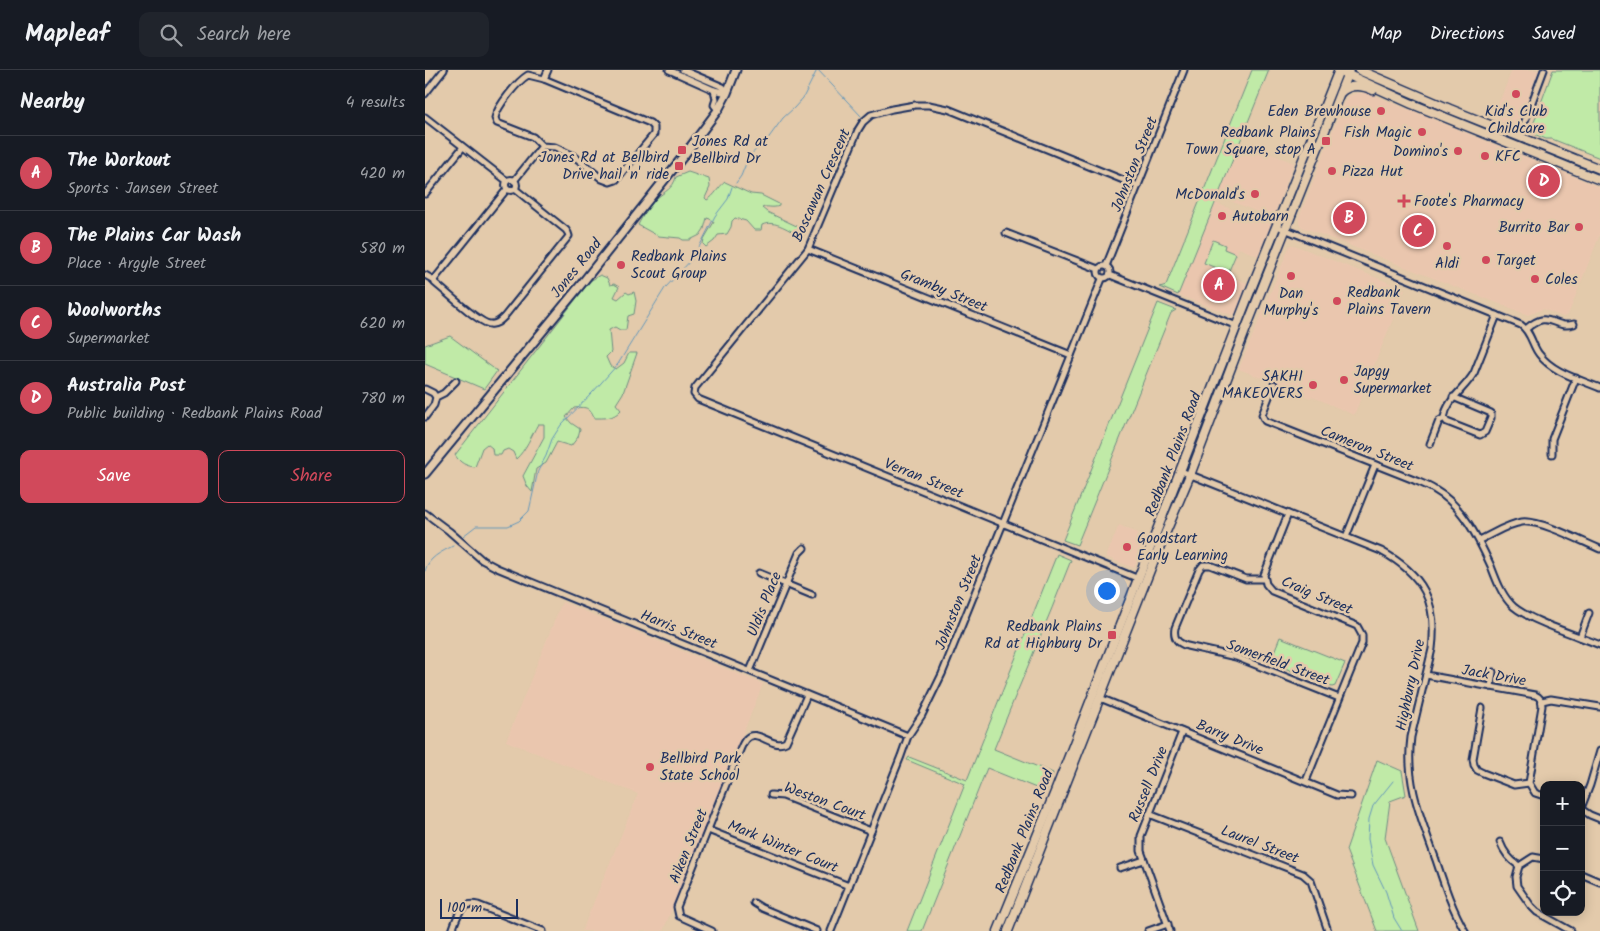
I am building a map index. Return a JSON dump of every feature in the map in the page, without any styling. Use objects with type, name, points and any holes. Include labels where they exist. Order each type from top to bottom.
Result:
[{"type":"main road","points":[[1338,70],[1348,72],[1459,123],[1600,180]]},
{"type":"main road","name":"Redbank Plains Road","points":[[1008,931],[1100,698],[1181,471],[1225,356],[1338,70]]},
{"type":"main road","points":[[1363,71],[1600,169]]},
{"type":"main road","name":"Redbank Plains Road","points":[[998,931],[1142,580],[1190,475],[1348,72]]},
{"type":"main road","points":[[1339,94],[1345,88],[1357,86],[1368,88],[1390,97],[1404,99]]},
{"type":"main road","points":[[1293,184],[1299,181],[1309,156],[1316,152]]},
{"type":"main road","points":[[1225,356],[1230,354],[1239,331],[1245,331]]},
{"type":"street","points":[[425,94],[444,70]]},
{"type":"street","points":[[544,79],[548,70]]},
{"type":"street","points":[[669,70],[689,74],[723,87],[727,93]]},
{"type":"street","points":[[683,70],[714,90],[727,93]]},
{"type":"street","name":"Jones Road","points":[[425,474],[685,154],[718,110],[736,70]]},
{"type":"street","name":"Johnston Street","points":[[1106,266],[1184,70]]},
{"type":"street","points":[[1519,137],[1544,70]]},
{"type":"street","points":[[528,75],[544,79],[650,123],[655,131],[617,180],[610,182],[602,179],[574,156],[555,147],[543,146],[533,137],[497,123],[495,118],[498,110],[521,79],[528,75]]},
{"type":"street","points":[[714,90],[716,99],[714,104],[718,110]]},
{"type":"street","name":"Boscawan Crescent","points":[[694,394],[695,388],[808,249],[863,122],[871,115],[915,105],[929,104],[948,109],[1138,186]]},
{"type":"street","points":[[425,117],[507,181],[514,181]]},
{"type":"street","points":[[514,181],[543,146]]},
{"type":"street","points":[[425,194],[463,147]]},
{"type":"street","points":[[507,181],[505,185],[507,189]]},
{"type":"street","points":[[514,181],[516,184],[515,189]]},
{"type":"street","points":[[425,275],[434,280],[435,283],[481,321],[491,324],[500,321],[569,236],[566,230],[515,189],[507,189]]},
{"type":"street","points":[[434,280],[507,189]]},
{"type":"street","points":[[1277,226],[1521,325],[1526,329],[1537,352],[1546,361],[1555,368],[1600,388]]},
{"type":"street","points":[[1006,233],[1098,269]]},
{"type":"street","name":"Gramby Street","points":[[808,249],[1071,355]]},
{"type":"street","points":[[1098,269],[1106,266],[1110,270],[1110,275]]},
{"type":"street","points":[[1098,269],[1098,275],[1102,279],[1110,275]]},
{"type":"street","points":[[1110,275],[1237,326]]},
{"type":"street","name":"Johnston Street","points":[[831,931],[908,736],[931,698],[1102,279]]},
{"type":"street","points":[[1430,444],[1439,421],[1444,418],[1448,404],[1474,373],[1497,315]]},
{"type":"street","points":[[1526,329],[1539,320],[1545,319],[1561,324],[1574,324]]},
{"type":"street","points":[[1551,454],[1552,439],[1576,378]]},
{"type":"street","points":[[436,397],[445,393],[456,381]]},
{"type":"street","name":"Cameron Street","points":[[1274,384],[1262,415],[1265,421],[1436,490],[1454,505],[1479,540],[1500,588],[1511,604],[1525,615],[1600,644]]},
{"type":"street","points":[[425,389],[436,397]]},
{"type":"street","name":"Verran Street","points":[[694,394],[698,399],[1142,580]]},
{"type":"street","points":[[425,417],[434,405],[436,397]]},
{"type":"street","points":[[1444,418],[1447,422],[1480,434],[1485,432],[1491,418],[1491,414],[1453,397]]},
{"type":"street","points":[[1346,537],[1375,465]]},
{"type":"street","name":"Highbury Drive","points":[[1181,471],[1381,552],[1404,565],[1426,593],[1434,622],[1432,649],[1409,752],[1411,784],[1444,883],[1465,931]]},
{"type":"street","name":"Harris Street","points":[[425,509],[449,531]]},
{"type":"street","name":"Harris Street","points":[[425,514],[449,531],[482,560],[497,568],[908,736]]},
{"type":"street","name":"Craig Street","points":[[1289,514],[1264,578],[1266,584],[1273,591],[1357,626],[1362,635],[1362,643],[1306,781]]},
{"type":"street","points":[[1479,540],[1508,526],[1523,522],[1539,524],[1600,549]]},
{"type":"street","name":"Uldis Place","points":[[750,672],[799,553],[805,548]]},
{"type":"street","name":"Somerfield Street","points":[[1264,578],[1246,579],[1210,565],[1203,565],[1199,570],[1175,628],[1176,640],[1180,644],[1187,646],[1236,656],[1339,698]]},
{"type":"street","points":[[759,573],[812,595]]},
{"type":"street","points":[[1580,637],[1589,613]]},
{"type":"street","points":[[1491,687],[1493,672]]},
{"type":"street","name":"Jack Drive","points":[[1426,675],[1539,697],[1542,706],[1529,783]]},
{"type":"street","name":"Aiken Street","points":[[712,931],[684,920],[679,916],[677,907],[746,739],[755,735],[781,745],[786,742],[807,695]]},
{"type":"street","name":"Barry Drive","points":[[1100,698],[1337,795],[1351,796]]},
{"type":"street","points":[[1541,701],[1551,698],[1600,707]]},
{"type":"street","points":[[1482,708],[1473,759],[1474,766],[1483,773],[1514,785],[1529,783],[1535,793],[1540,795]]},
{"type":"street","name":"Russell Drive","points":[[1170,931],[1140,845],[1141,836],[1149,814],[1182,732]]},
{"type":"street","points":[[1585,798],[1600,751]]},
{"type":"street","name":"Weston Court","points":[[771,795],[783,796],[871,831]]},
{"type":"street","points":[[1585,811],[1600,819]]},
{"type":"street","name":"Laurel Street","points":[[1149,814],[1303,874],[1311,881],[1328,931]]},
{"type":"street","name":"Mark Winter Court","points":[[708,830],[849,886]]},
{"type":"street","points":[[1500,842],[1508,856],[1519,866]]},
{"type":"street","points":[[1540,859],[1533,858],[1519,866],[1516,877],[1517,886],[1537,912],[1571,931]]},
{"type":"street","points":[[1120,868],[1144,860]]},
{"type":"street","points":[[1585,876],[1600,882]]},
{"type":"street","points":[[452,931],[463,907],[473,903],[543,931]]},
{"type":"street","points":[[754,903],[817,931]]},
{"type":"street","points":[[1148,931],[1168,924]]},
{"type":"shaded area","name":"Kid's Club Childcare","points":[[1512,70],[1539,70],[1518,123],[1511,126],[1493,118]]},
{"type":"shaded area","points":[[1358,93],[1368,93],[1600,187],[1600,234],[1568,315],[1563,317],[1543,309],[1528,315],[1302,227],[1299,224],[1299,218],[1343,104],[1349,96]]},
{"type":"shaded area","points":[[1240,142],[1294,163],[1273,218],[1218,196]]},
{"type":"shaded area","points":[[1215,203],[1271,224],[1258,256],[1239,248],[1227,275],[1247,283],[1236,313],[1232,315],[1178,295]]},
{"type":"shaded area","points":[[1290,245],[1405,289],[1354,415],[1311,396],[1310,398],[1239,369]]},
{"type":"shaded area","name":"Goodstart Early Learning","points":[[1119,525],[1147,537],[1134,568],[1106,557]]},
{"type":"shaded area","name":"Bellbird Park State School","points":[[562,602],[763,684],[663,931],[582,931],[638,794],[506,741]]},
{"type":"green space","points":[[1252,70],[1269,70],[1178,295],[1160,287],[1166,285]]},
{"type":"green space","points":[[1553,70],[1600,70],[1600,158],[1534,134],[1533,125]]},
{"type":"green space","points":[[688,172],[709,179],[710,187],[705,198],[707,200],[725,182],[751,194],[761,195],[779,204],[776,207],[762,208],[805,230],[806,233],[802,237],[782,226],[772,224],[762,225],[761,230],[754,230],[746,221],[735,218],[727,234],[718,235],[706,247],[703,244],[704,239],[714,222],[707,218],[700,235],[690,240],[658,236],[638,225],[649,207],[671,187],[676,177]]},
{"type":"green space","points":[[1213,240],[1225,245],[1224,249],[1236,254],[1228,273],[1204,263]]},
{"type":"green space","points":[[600,275],[607,278],[610,285],[614,284],[619,287],[614,297],[618,299],[626,292],[629,294],[634,292],[636,301],[634,314],[628,316],[626,330],[620,330],[615,327],[609,330],[611,352],[606,357],[610,366],[616,369],[624,363],[629,353],[637,353],[623,393],[616,404],[621,410],[612,416],[594,418],[586,408],[574,408],[566,417],[580,429],[578,437],[571,446],[557,442],[546,463],[536,469],[532,492],[523,476],[544,437],[544,424],[538,424],[526,447],[516,459],[513,452],[508,449],[503,451],[501,455],[493,455],[492,448],[487,444],[482,448],[475,467],[461,462],[455,455],[590,281]]},
{"type":"green space","points":[[1158,303],[1176,310],[1171,313],[1077,545],[1063,540]]},
{"type":"green space","points":[[450,336],[497,371],[484,389],[425,364],[425,345]]},
{"type":"green space","points":[[1057,554],[1071,560],[994,749],[1053,773],[1046,792],[987,768],[922,931],[907,931],[965,784],[907,760],[909,757],[967,780]]},
{"type":"green space","points":[[1280,637],[1345,663],[1335,686],[1332,687],[1270,662]]},
{"type":"green space","points":[[1377,760],[1402,771],[1406,795],[1390,801],[1385,838],[1419,931],[1377,931],[1346,850]]},
{"type":"waterway","points":[[736,183],[749,156],[767,140],[783,118],[803,98],[817,70]]},
{"type":"waterway","points":[[818,70],[861,116]]},
{"type":"waterway","points":[[463,536],[476,526],[508,526],[519,521],[529,511],[538,471],[552,439],[561,425],[618,364],[665,288],[694,257],[715,216],[728,199],[732,187]]},
{"type":"waterway","points":[[425,571],[432,559],[453,546]]},
{"type":"waterway","points":[[1393,781],[1373,806],[1369,819],[1368,839],[1373,865],[1386,892],[1394,918],[1402,931]]},
{"type":"place","name":"Kid's Club Childcare","points":[[1516,94]]},
{"type":"place","name":"Eden Brewhouse","points":[[1381,111]]},
{"type":"place","name":"Fish Magic","points":[[1422,132]]},
{"type":"place","name":"Redbank Plains Town Square, stop A","points":[[1326,141]]},
{"type":"place","name":"Jones Rd at Bellbird Dr","points":[[682,150]]},
{"type":"place","name":"Domino's","points":[[1458,151]]},
{"type":"place","name":"KFC","points":[[1485,156]]},
{"type":"place","name":"Jones Rd at Bellbird Drive hail 'n' ride","points":[[679,166]]},
{"type":"place","name":"Pizza Hut","points":[[1332,171]]},
{"type":"place","name":"Australia Post","points":[[1544,181]]},
{"type":"place","name":"McDonald's","points":[[1255,194]]},
{"type":"place","name":"Foote's Pharmacy","points":[[1404,201]]},
{"type":"place","name":"Autobarn","points":[[1222,216]]},
{"type":"place","name":"The Plains Car Wash","points":[[1349,218]]},
{"type":"place","name":"Burrito Bar","points":[[1579,227]]},
{"type":"place","name":"Woolworths","points":[[1418,231]]},
{"type":"place","name":"Aldi","points":[[1447,246]]},
{"type":"place","name":"Target","points":[[1486,260]]},
{"type":"place","name":"Redbank Plains Scout Group","points":[[621,265]]},
{"type":"place","name":"Dan Murphy's","points":[[1291,276]]},
{"type":"place","name":"Coles","points":[[1535,279]]},
{"type":"place","name":"The Workout","points":[[1219,285]]},
{"type":"place","name":"Redbank Plains Tavern","points":[[1337,301]]},
{"type":"place","name":"Japgy Supermarket","points":[[1344,380]]},
{"type":"place","name":"SAKHI MAKEOVERS","points":[[1313,385]]},
{"type":"place","name":"Goodstart Early Learning","points":[[1127,547]]},
{"type":"place","name":"Redbank Plains Rd at Highbury Dr","points":[[1112,635]]},
{"type":"place","name":"Bellbird Park State School","points":[[650,767]]}]
